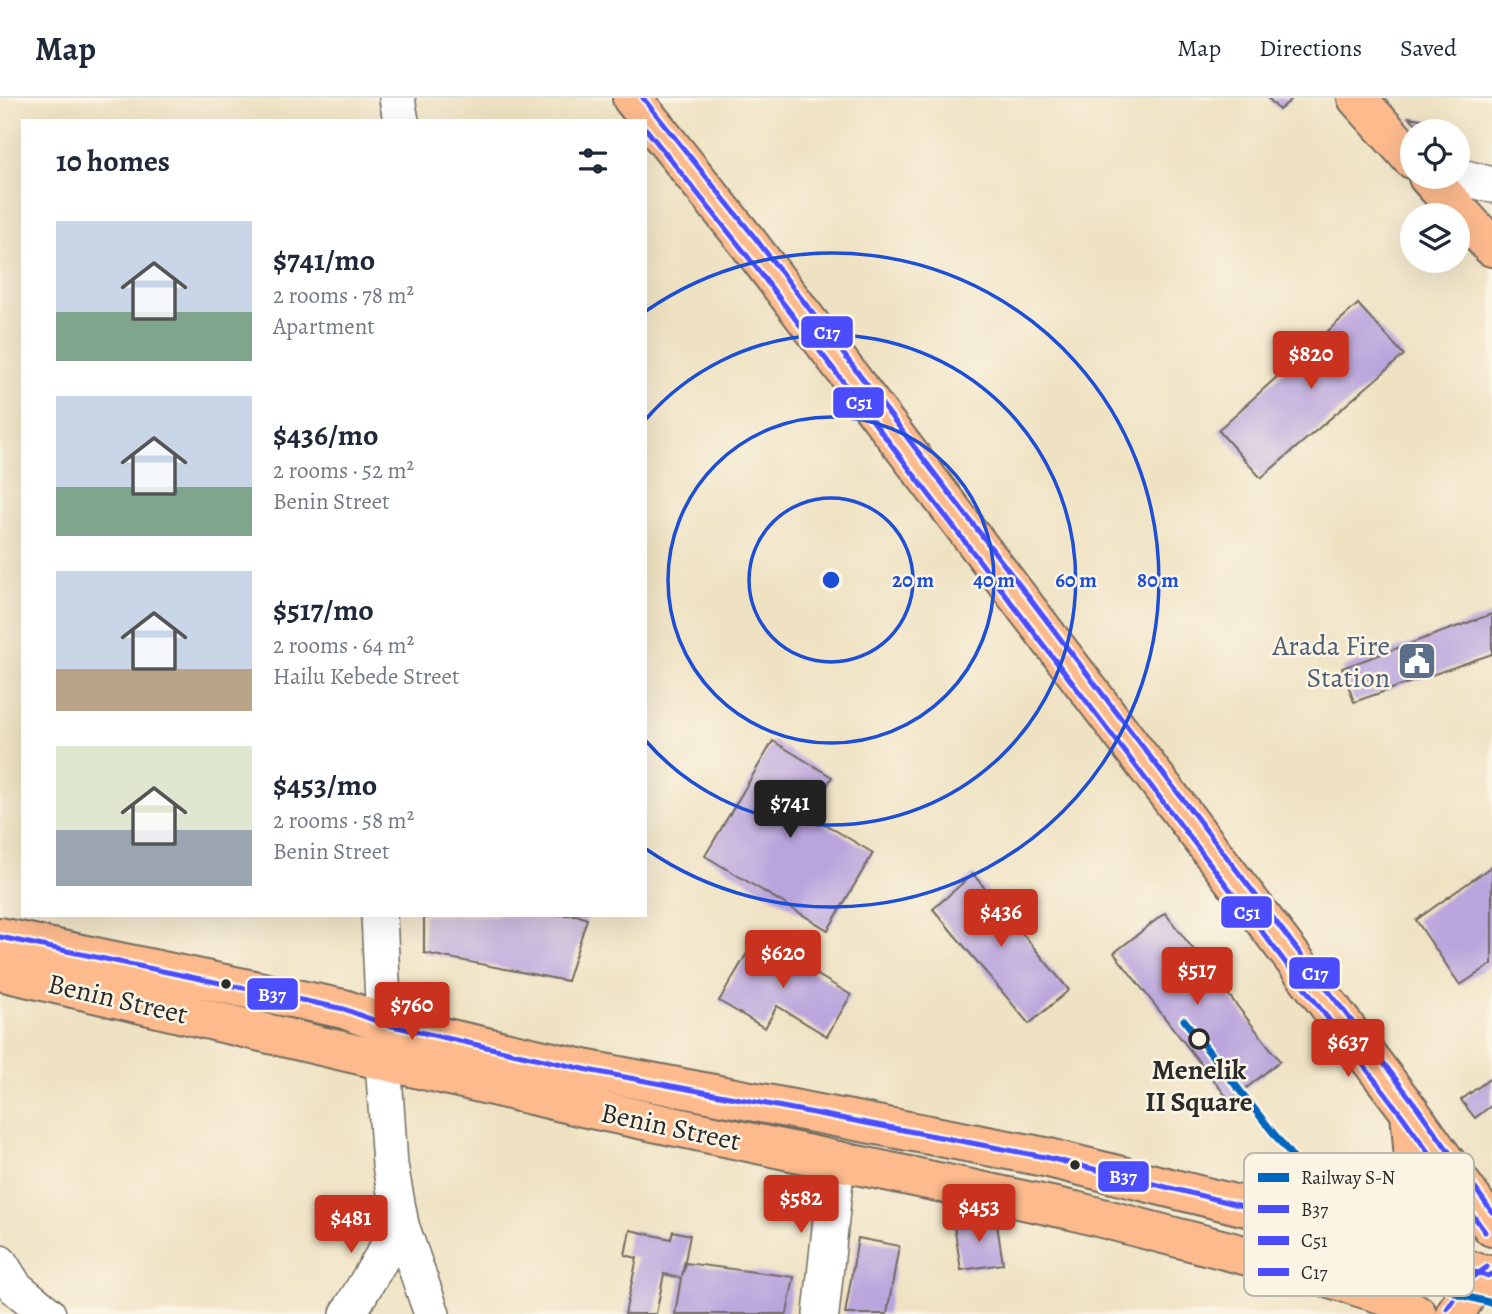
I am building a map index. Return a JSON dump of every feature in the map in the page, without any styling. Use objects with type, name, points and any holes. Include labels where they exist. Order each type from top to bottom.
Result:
[{"type":"main road","points":[[632,98],[749,244],[1439,1153]]},
{"type":"main road","points":[[1357,98],[1400,146]]},
{"type":"main road","points":[[1439,189],[1492,247]]},
{"type":"main road","name":"Benin Street","points":[[0,937],[344,1009],[384,1042],[587,1108],[1074,1211],[1244,1255]]},
{"type":"main road","name":"Benin Street","points":[[0,971],[384,1042],[593,1071],[1045,1157],[1244,1206]]},
{"type":"main road","points":[[587,1108],[593,1071]]},
{"type":"main road","points":[[1410,1112],[1413,1153]]},
{"type":"main road","points":[[1474,1202],[1492,1227]]},
{"type":"main road","points":[[1474,1286],[1490,1275]]},
{"type":"main road","name":"Benin Street","points":[[1388,1296],[1415,1313]]},
{"type":"main road","points":[[1455,1314],[1466,1296]]},
{"type":"street","points":[[397,98],[401,119]]},
{"type":"street","points":[[1470,179],[1492,184]]},
{"type":"street","points":[[379,917],[390,1165],[401,1225],[432,1314]]},
{"type":"street","points":[[821,1314],[837,1162]]},
{"type":"street","points":[[348,1314],[401,1225]]},
{"type":"street","points":[[0,1263],[15,1287],[48,1314]]},
{"type":"building","points":[[1268,98],[1293,98],[1279,110]]},
{"type":"building","points":[[1358,304],[1404,355],[1261,478],[1218,430]]},
{"type":"building","name":"Arada Fire Station","points":[[1492,614],[1492,654],[1354,702],[1342,668]]},
{"type":"building","points":[[773,741],[832,777],[810,815],[873,853],[828,930],[705,856]]},
{"type":"building","points":[[1492,866],[1492,964],[1460,985],[1416,920]]},
{"type":"building","points":[[973,874],[1069,990],[1029,1024],[933,909]]},
{"type":"building","points":[[1165,913],[1280,1061],[1230,1101],[1114,953]]},
{"type":"building","points":[[424,917],[587,919],[567,981],[424,953]]},
{"type":"building","points":[[756,938],[851,995],[827,1036],[777,1006],[765,1028],[719,1001]]},
{"type":"building","points":[[1492,1077],[1492,1105],[1475,1118],[1461,1100]]},
{"type":"building","points":[[996,1218],[1003,1264],[961,1270],[954,1225]]},
{"type":"building","points":[[630,1230],[671,1239],[673,1231],[690,1235],[682,1276],[686,1263],[794,1277],[787,1314],[675,1314],[681,1278],[664,1274],[656,1314],[625,1314],[637,1258],[625,1255]]},
{"type":"building","points":[[858,1238],[899,1246],[887,1314],[845,1314]]},
{"type":"rail line","name":"S-N","points":[[1184,1020],[1289,1153]]},
{"type":"rail line","name":"S-N","points":[[1464,1296],[1492,1303]]},
{"type":"transit line","name":"C17","points":[[643,98],[756,239],[1450,1153]]},
{"type":"transit line","name":"C51","points":[[647,130],[742,249],[1429,1153]]},
{"type":"transit line","name":"B37","points":[[0,937],[344,1009],[384,1024],[593,1071],[1045,1157],[1244,1206]]},
{"type":"transit line","name":"C17","points":[[1474,1187],[1492,1212]]},
{"type":"transit line","name":"C51","points":[[1474,1217],[1485,1232]]},
{"type":"transit line","name":"C17","points":[[1474,1276],[1487,1267]]},
{"type":"transit line","name":"B37","points":[[1474,1272],[1487,1276],[1492,1274]]},
{"type":"transit line","name":"C17","points":[[1447,1309],[1456,1296]]},
{"type":"place","name":"Arada Fire Station","points":[[1417,661]]},
{"type":"place","name":"Menelik II Square","points":[[1199,1039]]}]
